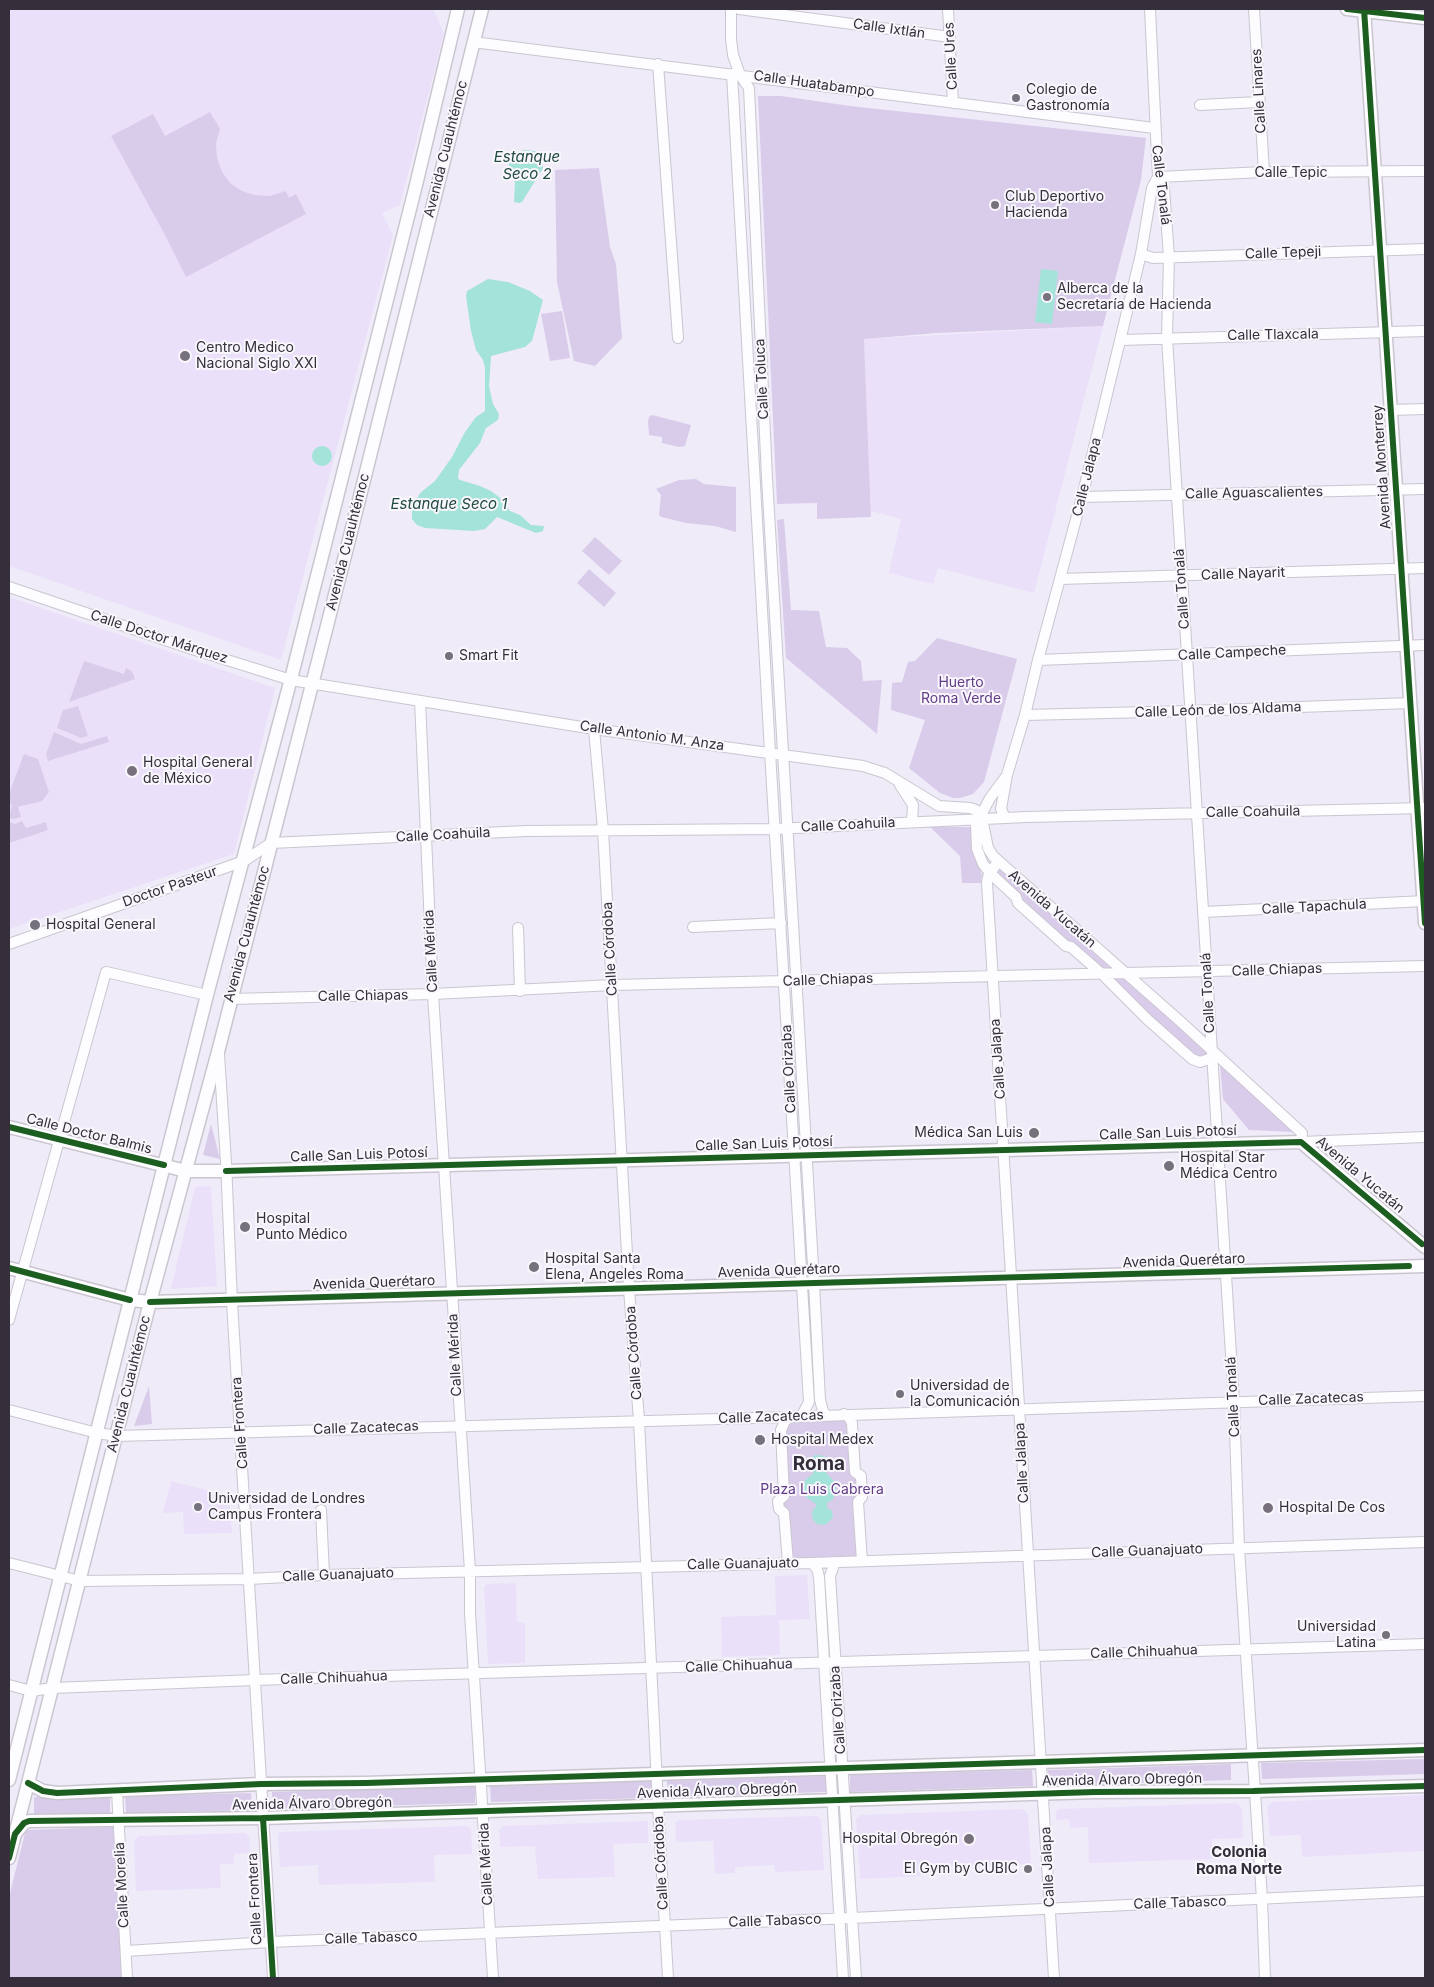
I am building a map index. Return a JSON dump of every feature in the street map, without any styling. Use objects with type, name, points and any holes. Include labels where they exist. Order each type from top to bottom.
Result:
[{"type":"main road","name":"Avenida Cuauhtémoc","points":[[9,1780],[207,995],[291,680],[458,9]]},
{"type":"main road","name":"Avenida Cuauhtémoc","points":[[9,1858],[150,1302],[219,1048],[311,683],[348,546],[482,9]]},
{"type":"main road","points":[[1347,9],[1425,18]]},
{"type":"main road","name":"Avenida Monterrey","points":[[1364,10],[1410,702],[1421,808],[1425,923]]},
{"type":"main road","name":"Calle Doctor Balmis","points":[[9,1127],[186,1171]]},
{"type":"main road","name":"Calle San Luis Potosí","points":[[186,1171],[226,1172],[1301,1142]]},
{"type":"main road","name":"Avenida Yucatán","points":[[1301,1142],[1424,1245]]},
{"type":"main road","name":"Avenida Querétaro","points":[[9,1268],[130,1300],[150,1302],[1425,1266]]},
{"type":"main road","name":"Avenida Álvaro Obregón","points":[[28,1784],[50,1793],[261,1784],[835,1769],[1425,1750]]},
{"type":"main road","name":"Avenida Álvaro Obregón","points":[[15,1834],[24,1823],[29,1821],[263,1818],[1043,1794],[1425,1786]]},
{"type":"street","name":"Calle Toluca","points":[[731,9],[731,39],[736,74],[770,752]]},
{"type":"street","name":"Calle Ixtlán","points":[[739,9],[950,37]]},
{"type":"street","name":"Calle Ures","points":[[948,9],[954,103]]},
{"type":"street","name":"Calle Tonalá","points":[[1150,9],[1154,128],[1158,177],[1164,188],[1169,257],[1167,338],[1234,1402],[1238,1548],[1253,1791],[1262,1899],[1265,1978]]},
{"type":"street","name":"Calle Linares","points":[[1254,9],[1264,172]]},
{"type":"street","name":"Calle Huatabampo","points":[[473,42],[1154,128]]},
{"type":"street","points":[[658,64],[678,338]]},
{"type":"street","name":"Calle Toluca","points":[[736,74],[748,88],[782,754]]},
{"type":"street","points":[[1200,105],[1259,102]]},
{"type":"street","name":"Calle Tepic","points":[[1158,177],[1264,172],[1425,171]]},
{"type":"street","name":"Calle Jalapa","points":[[1005,818],[1001,809],[1007,775],[1025,715],[1082,497],[1141,254],[1152,188],[1158,177]]},
{"type":"street","name":"Calle Tepeji","points":[[1141,254],[1153,258],[1425,249]]},
{"type":"street","name":"Calle Tlaxcala","points":[[1121,340],[1425,330]]},
{"type":"street","points":[[1390,410],[1425,409]]},
{"type":"street","points":[[753,439],[765,438]]},
{"type":"street","name":"Calle Aguascalientes","points":[[1082,497],[1425,489]]},
{"type":"street","name":"Calle Nayarit","points":[[1060,579],[1425,568]]},
{"type":"street","name":"Calle Doctor Márquez","points":[[9,587],[192,649],[291,680],[311,683]]},
{"type":"street","name":"Calle Campeche","points":[[1038,660],[1425,645]]},
{"type":"street","name":"Calle Antonio M. Anza","points":[[311,683],[594,729],[863,766],[885,773],[939,806],[976,810],[979,819]]},
{"type":"street","name":"Calle Mérida","points":[[420,701],[433,994],[459,1426],[470,1571],[474,1674],[493,1978]]},
{"type":"street","name":"Calle León de los Aldama","points":[[1025,715],[1190,711],[1410,702]]},
{"type":"street","name":"Calle Córdoba","points":[[594,729],[603,830],[629,1289],[639,1420],[645,1567],[668,1978]]},
{"type":"street","name":"Calle Orizaba","points":[[770,752],[784,981],[814,1283],[820,1400],[826,1415]]},
{"type":"street","name":"Calle Orizaba","points":[[782,754],[788,828],[795,981],[800,1156],[801,1283],[809,1402],[802,1416]]},
{"type":"street","name":"Calle Jalapa","points":[[979,819],[990,798],[1007,775]]},
{"type":"street","points":[[898,782],[913,805],[912,822]]},
{"type":"street","name":"Calle Coahuila","points":[[271,844],[426,835],[603,830],[775,829],[1005,818],[1421,808]]},
{"type":"street","name":"Avenida Yucatán","points":[[1212,1055],[1200,1062],[1192,1059],[1147,1019],[1103,975],[1071,947],[1066,946],[1018,903],[1016,897],[990,873],[981,859],[976,841],[976,825],[979,819],[983,823],[988,848],[998,861],[1212,1055],[1302,1133],[1301,1142]]},
{"type":"street","name":"Doctor Pasteur","points":[[9,944],[244,861],[271,844]]},
{"type":"street","name":"Calle Jalapa","points":[[998,861],[990,873],[987,883],[1054,1978]]},
{"type":"street","name":"Calle Tapachula","points":[[1204,912],[1424,901]]},
{"type":"street","points":[[693,927],[780,923]]},
{"type":"street","points":[[518,928],[520,990]]},
{"type":"street","name":"Calle Chiapas","points":[[230,999],[433,994],[613,985],[1425,966]]},
{"type":"street","points":[[9,1320],[106,972],[207,995]]},
{"type":"street","name":"Calle Frontera","points":[[219,1048],[232,1300],[273,1978]]},
{"type":"street","name":"Calle San Luis Potosí","points":[[1301,1142],[1425,1137]]},
{"type":"street","name":"Calle Zacatecas","points":[[9,1410],[97,1433],[117,1436],[790,1417],[1425,1396]]},
{"type":"street","points":[[844,1414],[848,1416],[852,1423],[855,1472],[861,1476],[862,1497],[858,1502],[862,1561]]},
{"type":"street","points":[[788,1563],[784,1514],[779,1509],[778,1501],[784,1496],[781,1430],[785,1421],[790,1417]]},
{"type":"street","points":[[321,1510],[324,1575]]},
{"type":"street","name":"Calle Guanajuato","points":[[9,1563],[80,1582],[812,1563],[1028,1554],[1425,1542]]},
{"type":"street","name":"Calle Orizaba","points":[[835,1562],[830,1576],[835,1663],[835,1769]]},
{"type":"street","name":"Calle Orizaba","points":[[812,1563],[817,1569],[819,1576],[823,1664],[852,1918],[856,1978]]},
{"type":"street","name":"Calle Chihuahua","points":[[31,1691],[53,1688],[255,1680],[1425,1644]]},
{"type":"street","points":[[9,1685],[31,1691]]},
{"type":"street","name":"Calle Morelia","points":[[116,1791],[127,1978]]},
{"type":"street","name":"Calle Orizaba","points":[[838,1800],[843,1978]]},
{"type":"street","name":"Calle Tabasco","points":[[126,1951],[270,1942],[840,1919],[1425,1891]]},
{"type":"shaded area","name":"Centro Medico Nacional Siglo XXI","points":[[9,9],[433,9],[444,33],[400,205],[382,213],[393,235],[281,660],[9,566]]},
{"type":"shaded area","points":[[1103,326],[1034,593],[938,568],[933,584],[889,573],[901,519],[871,511],[864,339]]},
{"type":"shaded area","name":"Hospital General de México","points":[[9,597],[275,688],[234,854],[9,929]]},
{"type":"shaded area","points":[[211,1186],[217,1286],[171,1289],[195,1187]]},
{"type":"shaded area","name":"Universidad de Londres Campus Frontera","points":[[171,1481],[229,1496],[232,1533],[184,1534],[183,1512],[163,1513]]},
{"type":"shaded area","points":[[807,1575],[810,1619],[779,1620],[780,1655],[722,1657],[721,1617],[776,1615],[775,1576]]},
{"type":"shaded area","points":[[516,1583],[517,1622],[525,1623],[525,1663],[488,1664],[484,1587],[487,1584]]},
{"type":"shaded area","points":[[1425,1795],[1425,1851],[1302,1857],[1301,1835],[1270,1836],[1267,1807],[1272,1802]]},
{"type":"shaded area","points":[[1236,1803],[1242,1808],[1243,1838],[1212,1839],[1212,1859],[1089,1863],[1088,1827],[1070,1828],[1069,1819],[1056,1820],[1056,1812],[1059,1809]]},
{"type":"shaded area","points":[[1023,1809],[1028,1814],[1031,1864],[920,1868],[921,1876],[860,1879],[856,1819],[861,1815]]},
{"type":"shaded area","points":[[817,1816],[821,1820],[824,1870],[775,1872],[774,1865],[735,1867],[735,1873],[715,1874],[713,1841],[676,1842],[675,1823],[679,1820]]},
{"type":"shaded area","points":[[648,1821],[648,1843],[613,1844],[615,1877],[538,1879],[535,1846],[500,1847],[499,1830],[503,1826]]},
{"type":"shaded area","points":[[467,1826],[471,1830],[472,1854],[434,1855],[435,1882],[319,1885],[318,1865],[280,1867],[278,1835],[280,1832]]},
{"type":"shaded area","points":[[245,1833],[249,1837],[250,1853],[234,1854],[234,1864],[220,1864],[221,1888],[136,1891],[134,1841],[139,1836]]},
{"type":"green space","points":[[758,96],[781,96],[850,106],[1146,138],[1141,180],[1103,326],[937,333],[864,339],[871,517],[817,519],[817,503],[777,504]]},
{"type":"green space","points":[[210,112],[220,129],[216,143],[217,158],[222,172],[231,184],[242,191],[254,195],[270,196],[286,191],[289,198],[296,194],[306,214],[186,277],[111,136],[153,114],[165,136]]},
{"type":"green space","points":[[599,168],[610,247],[616,264],[622,338],[595,366],[574,361],[557,282],[555,170]]},
{"type":"green space","points":[[562,311],[570,358],[550,361],[541,314]]},
{"type":"green space","points":[[652,415],[691,425],[685,446],[679,447],[662,443],[662,437],[649,435],[648,422],[649,417]]},
{"type":"green space","points":[[696,479],[704,484],[736,487],[736,532],[715,526],[686,523],[661,517],[659,514],[661,495],[656,489],[679,480]]},
{"type":"green space","points":[[784,519],[791,610],[819,611],[826,647],[847,648],[861,661],[863,681],[882,680],[877,734],[786,658],[777,520]]},
{"type":"green space","points":[[595,537],[622,561],[609,575],[582,551]]},
{"type":"green space","points":[[589,569],[616,593],[604,607],[577,583]]},
{"type":"green space","name":"Huerto Roma Verde","points":[[937,638],[1017,659],[984,782],[973,794],[960,798],[953,798],[940,793],[909,768],[925,720],[891,710],[892,683],[902,682],[908,662],[915,661]]},
{"type":"green space","points":[[84,661],[124,674],[126,668],[132,671],[135,679],[69,702]]},
{"type":"green space","points":[[78,706],[88,736],[81,738],[57,728],[63,710]]},
{"type":"green space","points":[[54,732],[81,744],[107,736],[109,742],[48,761],[46,754]]},
{"type":"green space","points":[[24,754],[38,759],[49,792],[42,801],[18,807],[21,817],[14,819],[9,818],[12,805],[9,803],[9,794]]},
{"type":"green space","points":[[22,821],[26,828],[46,822],[48,830],[9,843],[9,822],[15,824]]},
{"type":"green space","points":[[930,827],[971,827],[972,845],[982,875],[981,883],[962,883],[960,856]]},
{"type":"green space","points":[[995,870],[1001,870],[1114,971],[1103,972],[1022,903]]},
{"type":"green space","points":[[1122,976],[1208,1054],[1200,1061],[1149,1017],[1147,1011],[1110,977]]},
{"type":"green space","points":[[1220,1065],[1294,1132],[1249,1130],[1223,1099]]},
{"type":"green space","points":[[211,1124],[220,1159],[203,1155]]},
{"type":"green space","points":[[149,1386],[152,1424],[134,1426]]},
{"type":"green space","name":"Plaza Luis Cabrera","points":[[848,1416],[855,1472],[861,1476],[862,1561],[788,1563],[779,1509],[785,1421]]},
{"type":"green space","points":[[1425,1759],[1425,1774],[1262,1779],[1261,1763]]},
{"type":"green space","points":[[1231,1764],[1231,1780],[1048,1786],[1048,1770]]},
{"type":"green space","points":[[1032,1770],[1033,1786],[850,1792],[850,1775]]},
{"type":"green space","points":[[826,1776],[826,1792],[668,1797],[667,1781]]},
{"type":"green space","points":[[651,1781],[652,1798],[491,1802],[490,1786]]},
{"type":"green space","points":[[475,1786],[475,1803],[272,1809],[272,1792]]},
{"type":"green space","points":[[251,1793],[252,1810],[126,1813],[125,1796]]},
{"type":"green space","points":[[110,1796],[110,1813],[34,1814],[34,1797]]},
{"type":"green space","points":[[114,1827],[123,1978],[9,1978],[9,1897],[25,1833],[28,1830]]},
{"type":"water","name":"Estanque Seco 2","points":[[525,150],[535,151],[541,158],[543,168],[522,202],[519,203],[514,202],[515,183],[509,166],[509,159],[513,153]]},
{"type":"water","name":"Alberca de la Secretaría de Hacienda","points":[[1041,269],[1058,271],[1052,324],[1035,322]]},
{"type":"water","name":"Estanque Seco 1","points":[[488,279],[508,282],[530,291],[543,300],[532,341],[525,347],[491,356],[489,386],[493,404],[499,414],[498,420],[486,428],[480,443],[459,470],[458,478],[491,491],[499,497],[510,511],[520,515],[531,525],[544,526],[543,531],[536,533],[497,517],[485,529],[474,531],[425,528],[417,525],[412,519],[412,509],[420,493],[435,481],[452,457],[465,432],[476,417],[485,411],[485,368],[483,360],[476,350],[466,296],[467,291]]},
{"type":"water","points":[[318,446],[326,446],[332,452],[332,460],[326,466],[318,466],[312,460],[312,452]]},
{"type":"water","points":[[814,1455],[826,1457],[829,1461],[826,1473],[835,1482],[836,1491],[833,1499],[827,1503],[827,1508],[832,1511],[833,1517],[824,1525],[817,1524],[813,1520],[813,1509],[816,1507],[816,1504],[806,1497],[803,1492],[805,1480],[813,1474],[813,1469],[810,1467],[809,1462]]},
{"type":"cycle path","points":[[1347,9],[1425,18]]},
{"type":"cycle path","points":[[1364,9],[1425,923]]},
{"type":"cycle path","points":[[9,1127],[164,1165]]},
{"type":"cycle path","points":[[226,1171],[1301,1142],[1422,1244]]},
{"type":"cycle path","points":[[150,1302],[1409,1266]]},
{"type":"cycle path","points":[[9,1268],[130,1300]]},
{"type":"cycle path","points":[[28,1783],[43,1791],[57,1793],[261,1784],[366,1783],[1425,1750]]},
{"type":"cycle path","points":[[9,1858],[15,1834],[24,1823],[29,1821],[263,1818],[1095,1792],[1253,1791],[1425,1786]]},
{"type":"cycle path","points":[[263,1818],[273,1978]]},
{"type":"place","name":"Colegio de Gastronomía","points":[[1016,98]]},
{"type":"place","name":"Club Deportivo Hacienda","points":[[995,205]]},
{"type":"place","name":"Alberca de la Secretaría de Hacienda","points":[[1047,297]]},
{"type":"place","name":"Centro Medico Nacional Siglo XXI","points":[[185,356]]},
{"type":"place","name":"Smart Fit","points":[[449,656]]},
{"type":"place","name":"Hospital General de México","points":[[132,771]]},
{"type":"place","name":"Hospital General","points":[[35,925]]},
{"type":"place","name":"Médica San Luis","points":[[1034,1133]]},
{"type":"place","name":"Hospital Star Médica Centro","points":[[1169,1166]]},
{"type":"place","name":"Hospital Punto Médico","points":[[245,1227]]},
{"type":"place","name":"Hospital Santa Elena, Angeles Roma","points":[[534,1267]]},
{"type":"place","name":"Universidad de la Comunicación","points":[[900,1394]]},
{"type":"place","name":"Hospital Medex","points":[[760,1440]]},
{"type":"place","name":"Universidad de Londres Campus Frontera","points":[[198,1507]]},
{"type":"place","name":"Hospital De Cos","points":[[1268,1508]]},
{"type":"place","name":"Universidad Latina","points":[[1386,1635]]},
{"type":"place","name":"Hospital Obregón","points":[[969,1839]]},
{"type":"place","name":"El Gym by CUBIC","points":[[1028,1869]]},
{"type":"district","name":"Roma","points":[[819,1464]]},
{"type":"district","name":"Colonia Roma Norte","points":[[1239,1860]]}]
